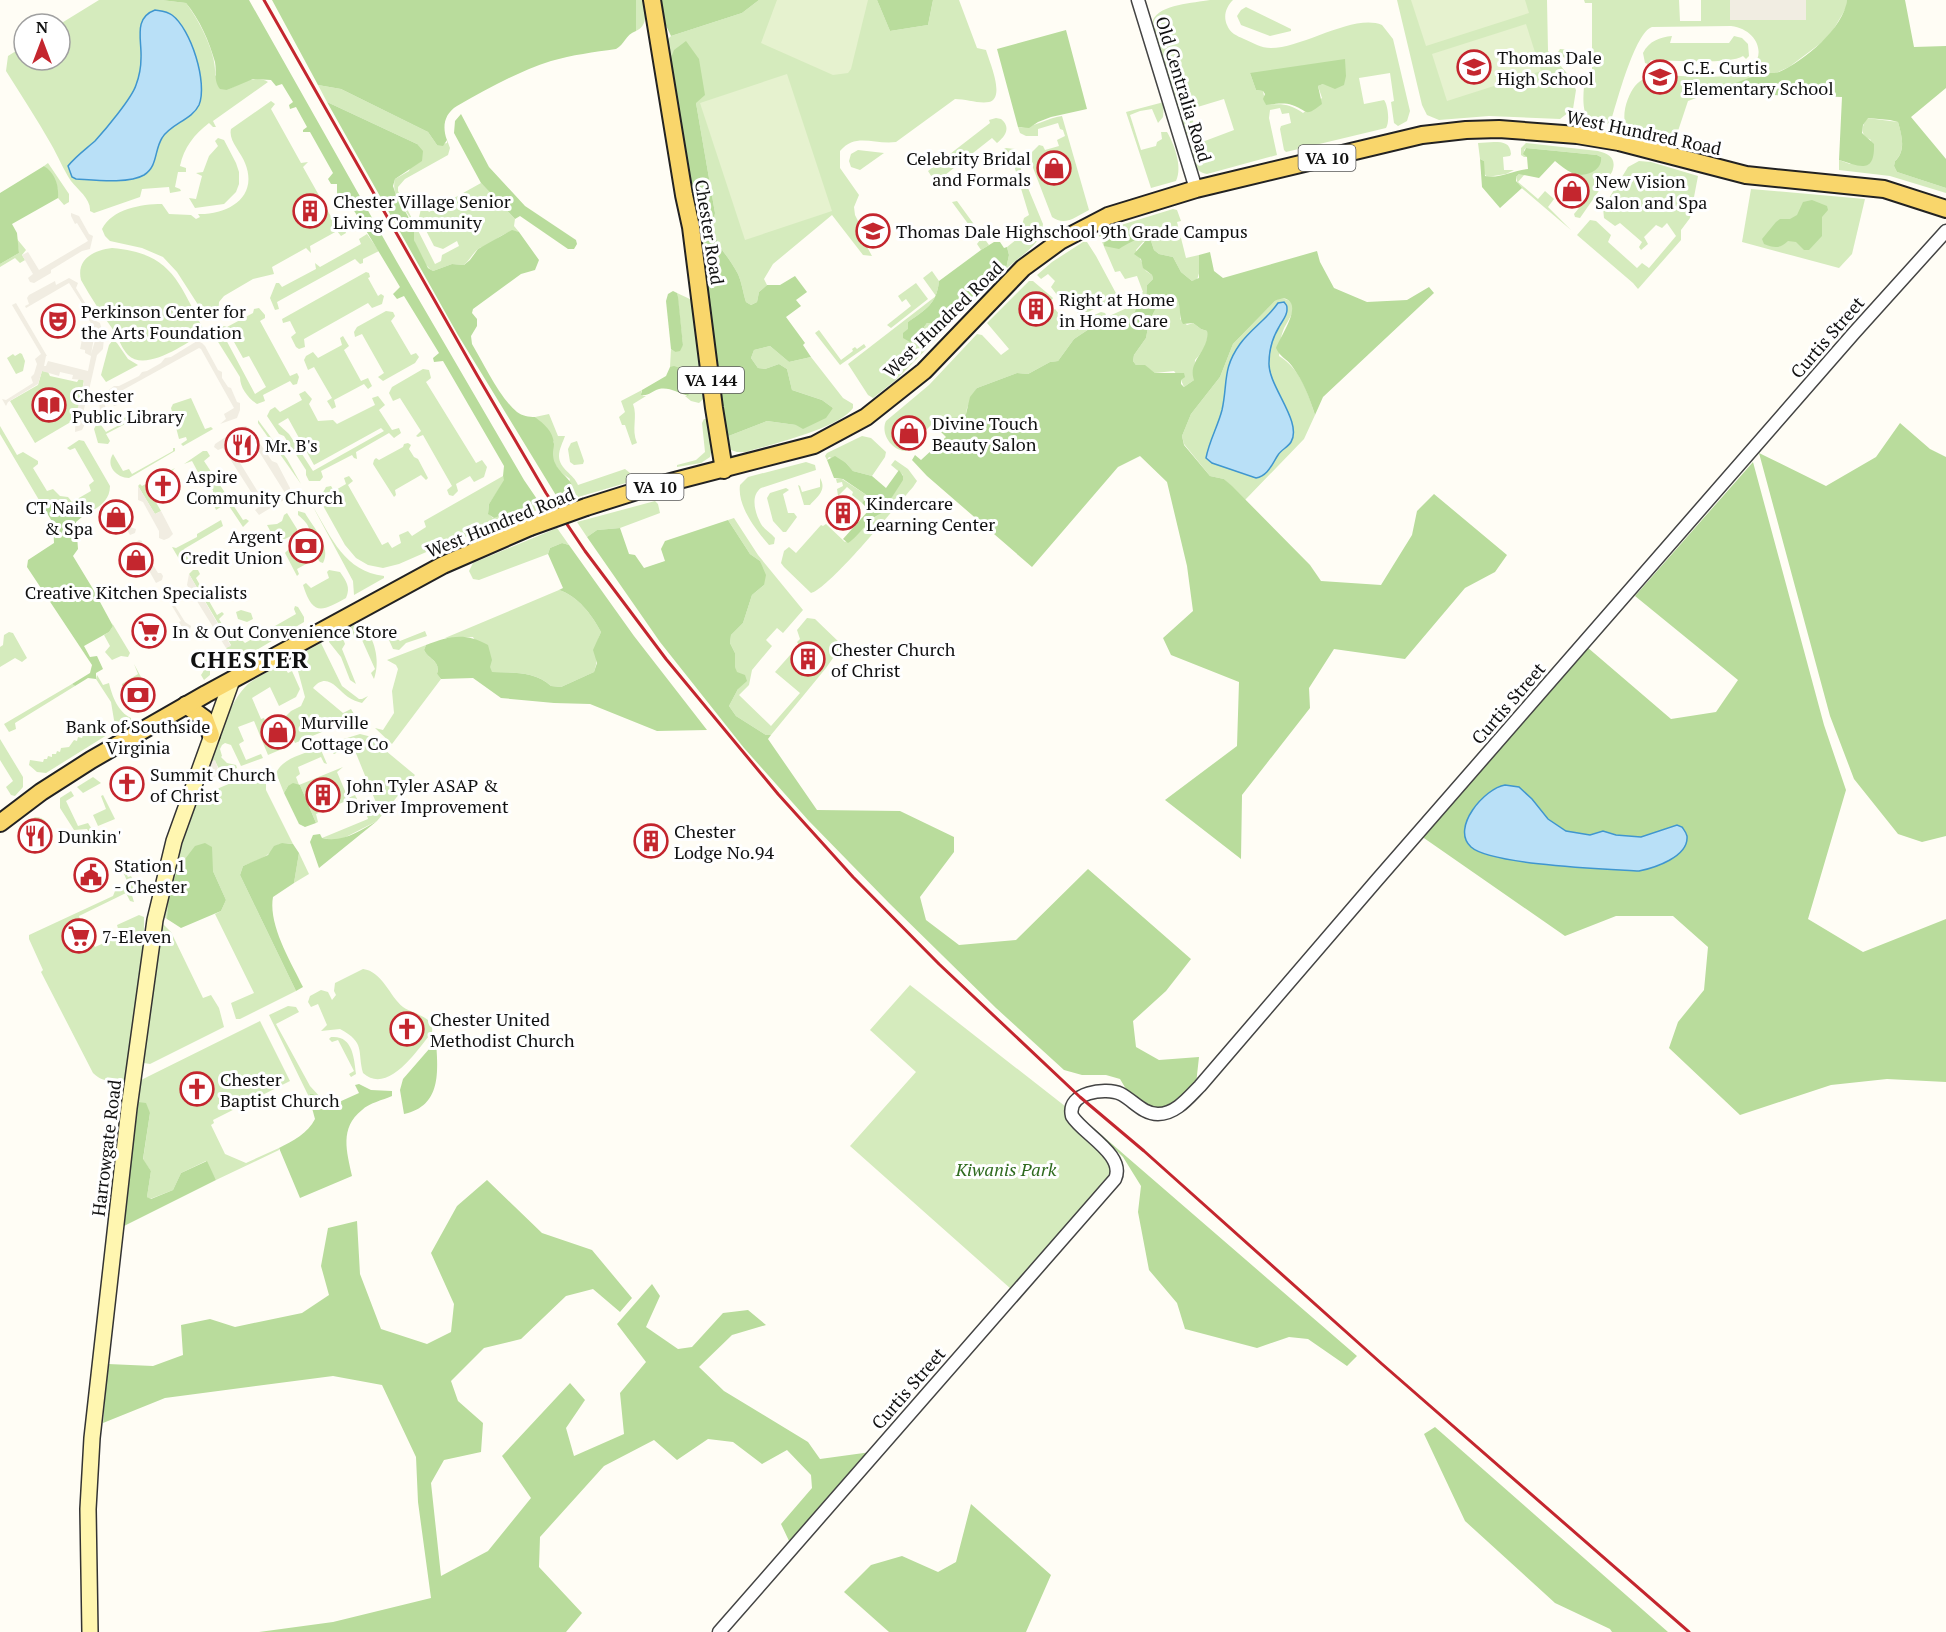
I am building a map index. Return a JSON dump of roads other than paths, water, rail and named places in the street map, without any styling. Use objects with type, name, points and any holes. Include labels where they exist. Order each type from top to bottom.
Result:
[{"type":"main road","name":"Chester Road","points":[[652,0],[691,227],[724,470]]},
{"type":"main road","name":"West Hundred Road","points":[[0,823],[68,774],[186,705],[442,565],[530,527],[586,507],[640,490],[814,445],[866,417],[924,371],[1023,268],[1059,241],[1108,216],[1196,189],[1422,135],[1466,130],[1555,132],[1619,142],[1746,174],[1884,189],[1946,209]]},
{"type":"main road","name":"Harrowgate Road","points":[[90,1632],[87,1525],[92,1438],[140,1021],[155,920],[164,878],[189,796],[232,680]]},
{"type":"main road","points":[[186,705],[205,719],[211,735]]},
{"type":"street","name":"Old Centralia Road","points":[[1138,0],[1196,189]]},
{"type":"street","name":"Curtis Street","points":[[719,1632],[1117,1176],[1117,1166],[1110,1154],[1075,1121],[1070,1110],[1072,1104],[1080,1097],[1105,1091],[1122,1095],[1148,1112],[1163,1113],[1178,1106],[1200,1086],[1854,333],[1946,231]]},
{"type":"water","points":[[155,10],[172,15],[186,32],[199,71],[201,95],[199,105],[191,115],[170,129],[162,138],[154,163],[144,175],[130,180],[76,179],[72,177],[68,166],[95,141],[134,91],[141,65],[141,24],[148,14]]},
{"type":"water","points":[[1284,302],[1287,312],[1273,340],[1269,363],[1270,372],[1289,414],[1293,434],[1291,442],[1279,453],[1267,472],[1256,478],[1212,463],[1206,458],[1222,410],[1228,369],[1234,353],[1278,303]]},
{"type":"water","points":[[1505,785],[1519,787],[1548,819],[1566,831],[1590,835],[1603,831],[1616,835],[1641,837],[1677,825],[1682,827],[1686,833],[1686,843],[1677,856],[1639,871],[1550,865],[1483,853],[1471,847],[1466,839],[1467,820],[1488,793]]},
{"type":"railway","points":[[264,0],[546,493],[585,551],[666,659],[778,794],[853,877],[939,964],[1080,1097],[1689,1632]]},
{"type":"place","name":"Thomas Dale High School","points":[[1474,67]]},
{"type":"place","name":"C.E. Curtis Elementary School","points":[[1660,77]]},
{"type":"place","name":"Celebrity Bridal and Formals","points":[[1054,168]]},
{"type":"place","name":"New Vision Salon and Spa","points":[[1572,191]]},
{"type":"place","name":"Chester Village Senior Living Community","points":[[310,211]]},
{"type":"place","name":"Thomas Dale Highschool 9th Grade Campus","points":[[873,231]]},
{"type":"place","name":"Right at Home in Home Care","points":[[1036,309]]},
{"type":"place","name":"Perkinson Center for the Arts Foundation","points":[[58,321]]},
{"type":"place","name":"Chester Public Library","points":[[49,405]]},
{"type":"place","name":"Divine Touch Beauty Salon","points":[[909,433]]},
{"type":"place","name":"Mr. B's","points":[[242,445]]},
{"type":"place","name":"Aspire Community Church","points":[[163,486]]},
{"type":"place","name":"Kindercare Learning Center","points":[[843,513]]},
{"type":"place","name":"CT Nails & Spa","points":[[116,517]]},
{"type":"place","name":"Argent Credit Union","points":[[306,546]]},
{"type":"place","name":"Creative Kitchen Specialists","points":[[136,560]]},
{"type":"place","name":"In & Out Convenience Store","points":[[149,631]]},
{"type":"place","name":"Chester Church of Christ","points":[[808,659]]},
{"type":"place","name":"Bank of Southside Virginia","points":[[138,695]]},
{"type":"place","name":"Murville Cottage Co","points":[[278,732]]},
{"type":"place","name":"Summit Church of Christ","points":[[127,784]]},
{"type":"place","name":"John Tyler ASAP & Driver Improvement","points":[[323,795]]},
{"type":"place","name":"Dunkin'","points":[[35,836]]},
{"type":"place","name":"Chester Lodge No.94","points":[[651,841]]},
{"type":"place","name":"Station 1 - Chester","points":[[91,875]]},
{"type":"place","name":"7-Eleven","points":[[79,936]]},
{"type":"place","name":"Chester United Methodist Church","points":[[407,1029]]},
{"type":"place","name":"Chester Baptist Church","points":[[197,1089]]},
{"type":"district","name":"CHESTER","points":[[250,659]]},
{"type":"park label","name":"Kiwanis Park","points":[[1006,1169]]}]
